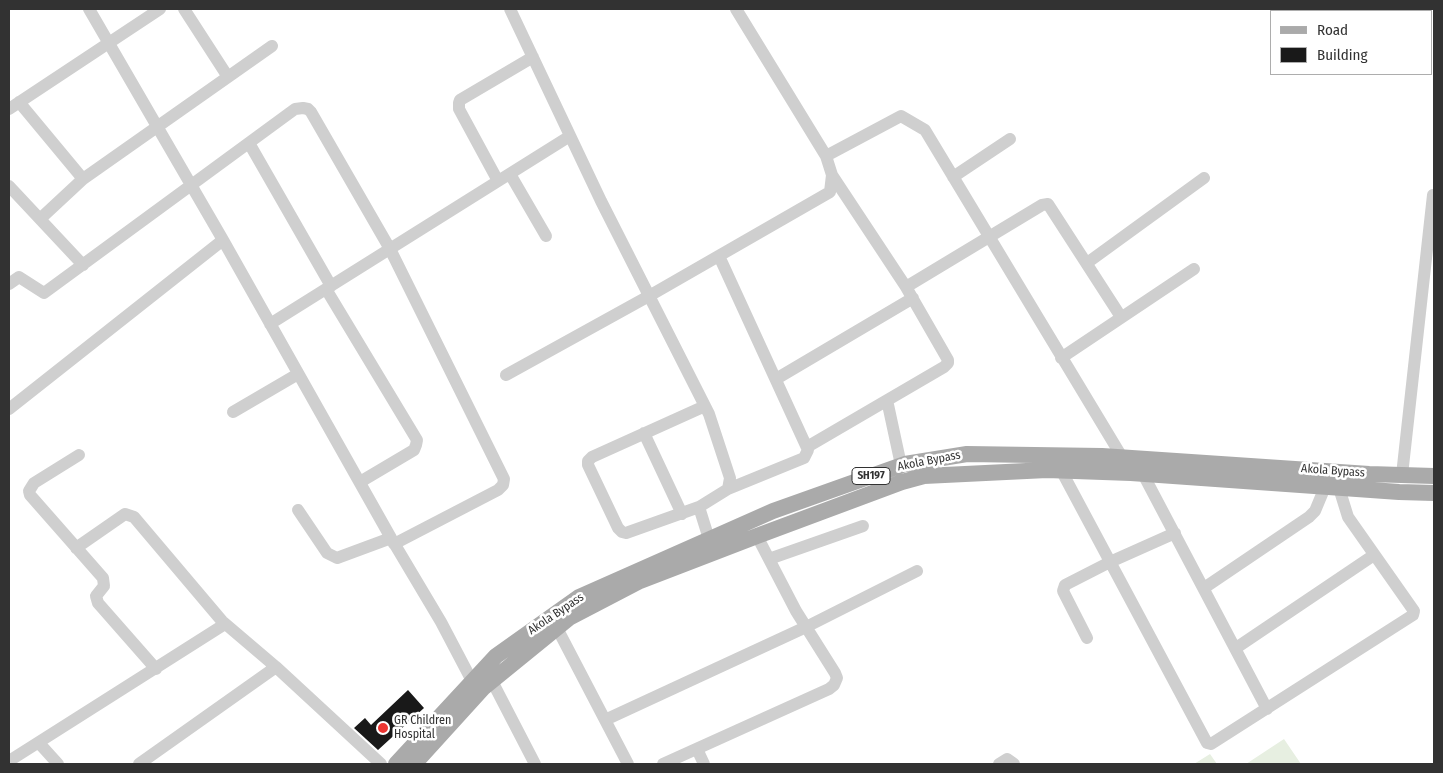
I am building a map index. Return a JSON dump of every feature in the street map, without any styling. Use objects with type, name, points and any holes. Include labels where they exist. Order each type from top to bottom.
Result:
[{"type":"main road","name":"Akola Bypass","points":[[396,764],[496,656],[579,597],[777,509],[901,465],[967,454],[1104,464],[1143,474],[1334,482],[1402,475],[1434,476]]},
{"type":"main road","name":"Akola Bypass","points":[[414,764],[470,701],[569,618],[640,581],[902,482],[924,476],[1061,470],[1104,464],[1122,457],[1434,493]]},
{"type":"street","points":[[89,9],[223,240],[392,541],[441,622],[472,681]]},
{"type":"street","points":[[83,179],[14,106],[160,9]]},
{"type":"street","points":[[184,9],[228,77]]},
{"type":"street","points":[[510,9],[570,136],[705,406],[730,478],[728,489]]},
{"type":"street","points":[[736,9],[826,156],[832,175],[910,293],[948,360],[944,367],[807,447]]},
{"type":"street","points":[[40,219],[83,179],[272,46]]},
{"type":"street","points":[[498,181],[459,109],[459,103],[460,100],[533,57]]},
{"type":"street","points":[[9,284],[19,277],[44,293],[295,109],[308,109],[390,249],[504,479],[503,485],[498,490],[392,541],[344,557],[337,558],[327,553],[298,510]]},
{"type":"street","points":[[826,156],[901,116],[925,130],[1122,457]]},
{"type":"street","points":[[270,324],[570,136]]},
{"type":"street","points":[[953,177],[1010,139]]},
{"type":"street","points":[[249,143],[328,287],[416,440],[414,450],[360,482]]},
{"type":"street","points":[[510,174],[546,236]]},
{"type":"street","points":[[506,375],[649,296],[830,192],[832,175]]},
{"type":"street","points":[[1087,264],[1204,178]]},
{"type":"street","points":[[9,186],[83,265]]},
{"type":"street","points":[[1402,475],[1433,195]]},
{"type":"street","points":[[776,379],[1042,205],[1048,204],[1121,317]]},
{"type":"street","points":[[9,409],[223,240]]},
{"type":"street","points":[[705,406],[592,457],[588,461],[588,466],[618,528],[622,532],[626,533],[700,507],[728,489],[804,458],[807,454],[807,447],[719,256]]},
{"type":"street","points":[[1061,358],[1194,268]]},
{"type":"street","points":[[233,412],[298,374]]},
{"type":"street","points":[[887,400],[901,465]]},
{"type":"street","points":[[644,433],[682,514]]},
{"type":"street","points":[[79,455],[34,483],[30,495],[104,582],[104,586],[96,596],[98,603],[156,669]]},
{"type":"street","points":[[1061,470],[1207,743],[1213,744],[1413,615],[1414,611],[1348,517],[1334,482]]},
{"type":"street","points":[[1143,474],[1268,709]]},
{"type":"street","points":[[1204,588],[1309,517],[1334,482]]},
{"type":"street","points":[[700,507],[709,539]]},
{"type":"street","points":[[76,548],[125,514],[130,514],[225,624],[276,668],[380,764]]},
{"type":"street","points":[[769,559],[863,526]]},
{"type":"street","points":[[1087,638],[1064,591],[1065,585],[1110,562],[1175,533]]},
{"type":"street","points":[[663,764],[829,690],[837,678],[796,612],[757,536]]},
{"type":"street","points":[[1236,648],[1374,555]]},
{"type":"street","points":[[604,720],[806,627],[917,571]]},
{"type":"street","points":[[9,761],[225,624]]},
{"type":"street","points":[[557,628],[628,764]]},
{"type":"street","points":[[139,764],[276,668]]},
{"type":"street","points":[[492,681],[535,764]]},
{"type":"street","points":[[39,743],[58,764]]},
{"type":"street","points":[[697,749],[704,764]]},
{"type":"street","points":[[998,764],[1007,759],[1014,764]]},
{"type":"shaded area","points":[[1284,739],[1301,764],[1246,764]]},
{"type":"shaded area","points":[[1210,754],[1217,764],[1194,764]]},
{"type":"building","points":[[408,690],[424,708],[378,750],[354,728],[365,718],[371,725]]},
{"type":"place","name":"GR Children Hospital","points":[[383,728]]}]
